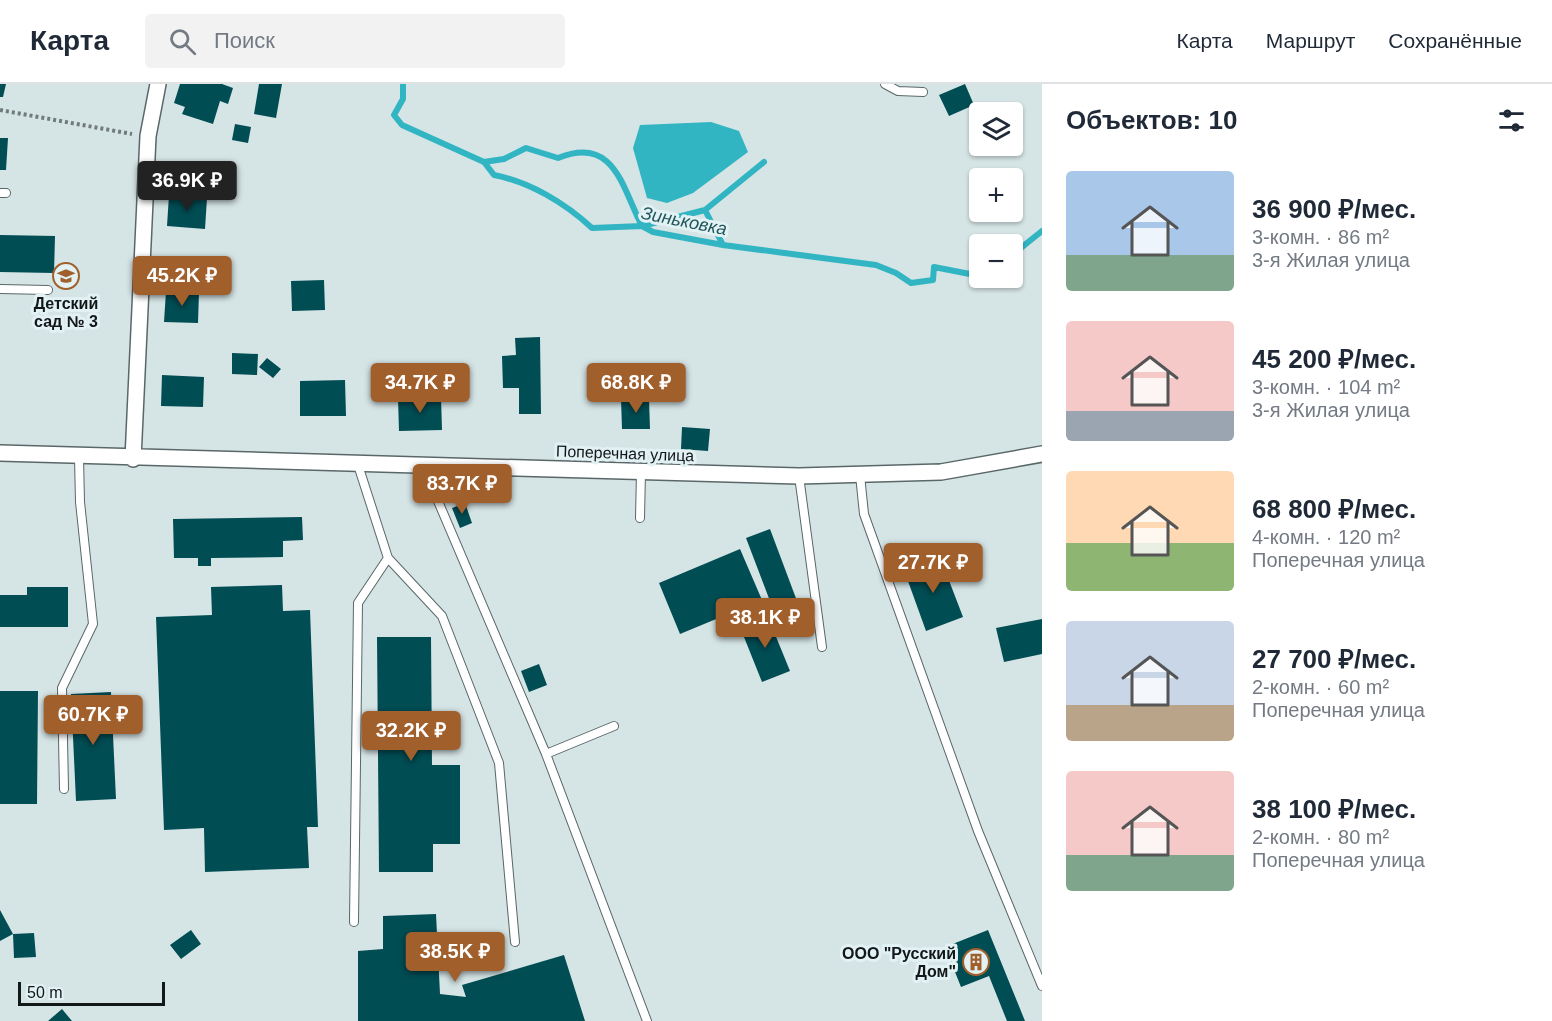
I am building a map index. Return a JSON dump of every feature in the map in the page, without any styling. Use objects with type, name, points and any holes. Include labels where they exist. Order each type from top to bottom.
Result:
[{"type":"street","points":[[133,459],[148,136],[158,84]]},
{"type":"street","name":"Поперечная улица","points":[[0,453],[133,459],[799,476],[941,472],[1009,462],[1042,454]]},
{"type":"lane","points":[[885,84],[898,91],[923,92]]},
{"type":"lane","points":[[0,289],[48,290]]},
{"type":"lane","points":[[64,789],[62,688],[93,624],[80,502],[79,457]]},
{"type":"lane","points":[[358,465],[388,558],[442,616],[499,763],[515,942]]},
{"type":"lane","points":[[423,466],[546,754],[647,1021]]},
{"type":"lane","points":[[640,518],[641,472]]},
{"type":"lane","points":[[860,475],[864,514],[978,831],[1042,986]]},
{"type":"lane","points":[[799,476],[822,648]]},
{"type":"lane","points":[[354,922],[358,603],[388,558]]},
{"type":"lane","points":[[546,754],[614,726]]},
{"type":"path","points":[[0,110],[148,136]]},
{"type":"water","points":[[711,122],[739,131],[748,152],[693,193],[667,203],[647,198],[633,148],[640,125]]},
{"type":"building","points":[[0,84],[6,84],[3,97],[0,97]]},
{"type":"building","points":[[180,84],[222,84],[233,88],[228,104],[220,101],[213,124],[182,114],[185,107],[174,103]]},
{"type":"building","points":[[259,84],[282,84],[276,118],[254,114]]},
{"type":"building","points":[[965,84],[973,102],[969,102],[969,107],[949,116],[939,95]]},
{"type":"building","points":[[235,124],[251,127],[248,143],[232,140]]},
{"type":"building","points":[[0,138],[8,138],[6,170],[0,170]]},
{"type":"building","points":[[169,195],[207,198],[205,229],[167,226]]},
{"type":"building","points":[[0,235],[55,236],[54,273],[0,272]]},
{"type":"building","points":[[324,280],[325,310],[292,311],[291,281]]},
{"type":"building","points":[[166,291],[199,292],[198,323],[164,322]]},
{"type":"building","points":[[540,337],[541,414],[519,414],[519,388],[503,388],[502,356],[516,355],[515,338]]},
{"type":"building","points":[[232,353],[258,354],[257,375],[232,374]]},
{"type":"building","points":[[267,358],[281,369],[273,378],[259,367]]},
{"type":"building","points":[[162,375],[204,377],[203,407],[161,406]]},
{"type":"building","points":[[345,380],[346,416],[300,416],[300,381]]},
{"type":"building","points":[[441,397],[442,430],[399,431],[398,398]]},
{"type":"building","points":[[621,399],[649,399],[650,429],[622,429]]},
{"type":"building","points":[[682,427],[710,429],[708,451],[681,449]]},
{"type":"building","points":[[465,503],[472,523],[460,528],[452,508]]},
{"type":"building","points":[[302,517],[303,540],[283,541],[283,557],[211,558],[211,566],[198,566],[198,558],[174,558],[173,519]]},
{"type":"building","points":[[770,529],[797,601],[773,609],[746,538]]},
{"type":"building","points":[[740,549],[762,600],[680,634],[659,583]]},
{"type":"building","points":[[940,557],[963,617],[926,631],[904,570]]},
{"type":"building","points":[[282,585],[283,611],[310,610],[318,827],[307,827],[309,868],[205,872],[204,828],[164,830],[156,617],[212,615],[211,587]]},
{"type":"building","points":[[27,587],[68,587],[68,627],[0,627],[0,595],[27,595]]},
{"type":"building","points":[[768,617],[790,671],[762,682],[740,627]]},
{"type":"building","points":[[1042,619],[1042,654],[1004,662],[996,628]]},
{"type":"building","points":[[377,637],[431,637],[432,765],[460,765],[460,844],[433,844],[433,872],[379,872]]},
{"type":"building","points":[[539,664],[547,685],[529,692],[521,671]]},
{"type":"building","points":[[0,691],[38,691],[37,804],[0,804]]},
{"type":"building","points":[[111,692],[116,799],[76,801],[71,694]]},
{"type":"building","points":[[0,910],[13,934],[0,941]]},
{"type":"building","points":[[436,914],[440,994],[466,997],[462,985],[564,955],[585,1021],[358,1021],[358,951],[383,949],[383,916]]},
{"type":"building","points":[[191,930],[201,944],[181,959],[170,945]]},
{"type":"building","name":"ООО \"Русский Дом\"","points":[[988,930],[1025,1021],[1007,1021],[989,976],[961,987],[945,947]]},
{"type":"building","points":[[34,933],[36,957],[14,958],[13,934]]},
{"type":"building","points":[[62,1009],[72,1021],[48,1021]]},
{"type":"waterway","name":"Зиньковка","points":[[403,84],[403,99],[394,115],[402,125],[484,162],[494,175],[534,188],[570,210],[592,228],[642,226],[653,232],[723,245],[876,265],[896,273],[911,283],[933,280],[934,267],[969,274]]},
{"type":"waterway","points":[[484,162],[504,159],[526,148],[558,158],[577,153],[592,154],[604,159],[614,169],[642,226],[705,210],[764,162]]},
{"type":"waterway","points":[[705,210],[723,245]]},
{"type":"waterway","name":"Зиньковка","points":[[1023,246],[1042,231]]},
{"type":"place","name":"Детский сад № 3","points":[[66,276]]},
{"type":"place","name":"ООО \"Русский Дом\"","points":[[976,962]]}]
